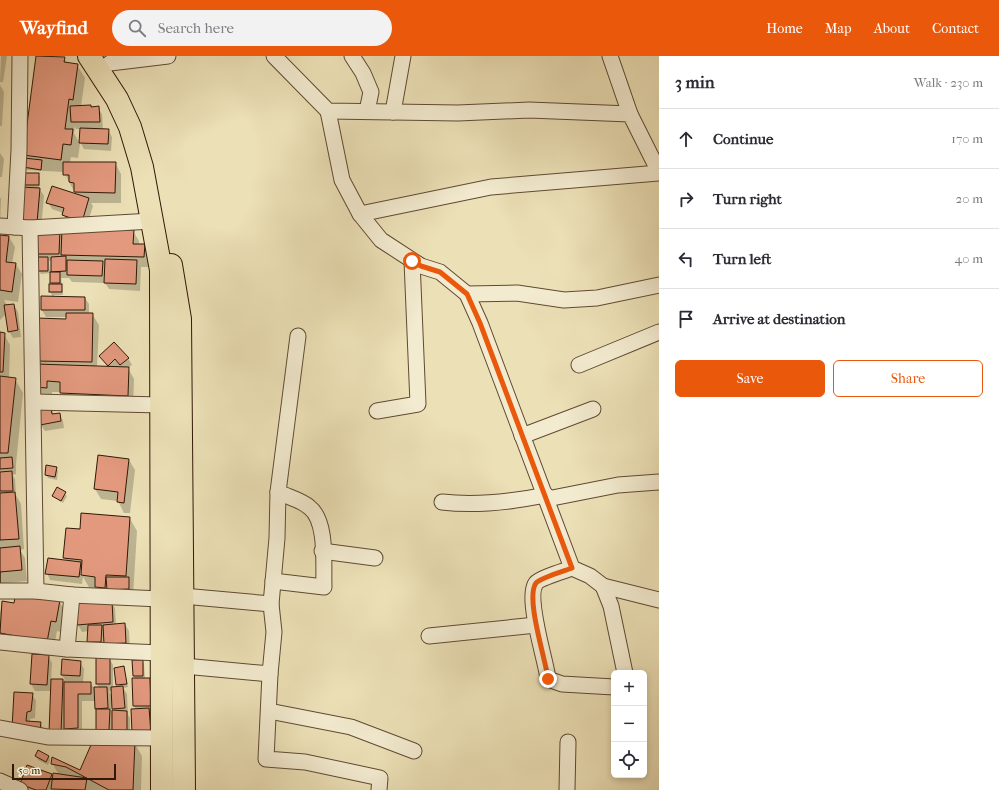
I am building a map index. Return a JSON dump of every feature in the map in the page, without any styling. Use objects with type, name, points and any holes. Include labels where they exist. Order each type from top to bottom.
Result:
[{"type":"main road","points":[[90,56],[118,98],[130,127],[142,167],[161,270],[162,790]]},
{"type":"main road","points":[[108,59],[140,118],[152,161],[180,318],[184,596],[184,790]]},
{"type":"street","points":[[20,56],[19,150],[15,227],[34,402],[36,591]]},
{"type":"street","points":[[108,59],[168,56]]},
{"type":"street","points":[[274,56],[328,111],[342,180],[360,214],[381,240],[421,266],[440,272],[467,294],[480,323],[572,568]]},
{"type":"street","points":[[352,56],[363,72],[370,92],[367,111]]},
{"type":"street","points":[[393,112],[403,56]]},
{"type":"street","points":[[360,214],[491,187],[659,173],[630,114],[610,56]]},
{"type":"street","points":[[328,111],[458,113],[529,110],[630,114]]},
{"type":"street","points":[[15,227],[152,221]]},
{"type":"street","points":[[377,410],[418,404],[412,261]]},
{"type":"street","points":[[467,294],[517,293],[564,300],[597,298],[659,285]]},
{"type":"street","points":[[578,366],[659,332]]},
{"type":"street","points":[[298,336],[278,492],[277,538],[270,604],[274,632],[270,674],[266,759],[305,762],[380,778],[379,790]]},
{"type":"street","points":[[34,402],[161,405]]},
{"type":"street","points":[[522,436],[593,409]]},
{"type":"street","points":[[442,502],[467,505],[514,502],[618,485],[659,482]]},
{"type":"street","points":[[273,581],[324,587],[322,530],[315,513],[309,506],[278,492]]},
{"type":"street","points":[[322,551],[375,558]]},
{"type":"street","points":[[611,687],[562,684],[548,679],[536,625],[533,588],[537,582],[572,568],[590,576],[604,586],[659,600]]},
{"type":"street","points":[[604,586],[611,606],[624,670]]},
{"type":"street","points":[[0,590],[161,599]]},
{"type":"street","points":[[67,649],[72,595]]},
{"type":"street","points":[[184,596],[270,604]]},
{"type":"street","points":[[429,636],[536,625]]},
{"type":"street","points":[[0,642],[67,649],[161,653]]},
{"type":"street","points":[[184,666],[270,674]]},
{"type":"street","points":[[269,711],[350,727],[414,750]]},
{"type":"street","points":[[0,728],[48,737],[162,738]]},
{"type":"street","points":[[567,790],[568,742]]},
{"type":"street","points":[[0,781],[20,790]]},
{"type":"building","points":[[36,56],[65,57],[64,62],[78,64],[73,100],[69,99],[65,129],[73,129],[71,145],[63,144],[61,160],[23,155]]},
{"type":"building","points":[[91,105],[91,107],[99,106],[100,122],[71,122],[70,106]]},
{"type":"building","points":[[80,128],[109,129],[108,144],[79,143]]},
{"type":"building","points":[[24,158],[42,160],[41,170],[23,167]]},
{"type":"building","points":[[63,162],[116,162],[115,193],[74,192],[74,183],[69,182],[69,175],[63,175]]},
{"type":"building","points":[[23,173],[39,173],[39,185],[23,185]]},
{"type":"building","points":[[52,186],[89,198],[82,222],[62,215],[64,208],[46,203]]},
{"type":"building","points":[[20,187],[40,188],[37,223],[17,222]]},
{"type":"building","points":[[62,228],[134,230],[133,244],[145,244],[144,257],[61,255]]},
{"type":"building","points":[[36,229],[60,229],[59,254],[36,254]]},
{"type":"building","points":[[0,235],[9,236],[6,262],[16,263],[12,292],[0,290]]},
{"type":"building","points":[[66,256],[66,271],[51,272],[51,257]]},
{"type":"building","points":[[37,257],[48,257],[48,271],[38,271]]},
{"type":"building","points":[[105,259],[137,260],[136,284],[104,283]]},
{"type":"building","points":[[67,260],[103,261],[102,276],[67,275]]},
{"type":"building","points":[[50,272],[60,272],[60,283],[50,283]]},
{"type":"building","points":[[49,284],[62,284],[62,292],[49,292]]},
{"type":"building","points":[[41,296],[85,297],[85,310],[41,310]]},
{"type":"building","points":[[14,304],[18,330],[8,332],[4,305]]},
{"type":"building","points":[[66,313],[93,313],[92,362],[35,361],[36,318],[66,319]]},
{"type":"building","points":[[0,332],[5,333],[3,372],[0,372]]},
{"type":"building","points":[[114,342],[129,358],[120,365],[115,359],[108,366],[99,356]]},
{"type":"building","points":[[35,364],[129,367],[128,396],[60,393],[60,382],[47,381],[47,388],[34,387]]},
{"type":"building","points":[[0,376],[16,378],[8,453],[0,453]]},
{"type":"building","points":[[50,403],[52,414],[60,413],[61,421],[40,425],[37,405]]},
{"type":"building","points":[[98,455],[129,459],[124,503],[117,502],[118,492],[94,489]]},
{"type":"building","points":[[12,457],[13,468],[0,469],[0,458]]},
{"type":"building","points":[[46,465],[57,467],[55,477],[45,475]]},
{"type":"building","points":[[12,471],[13,491],[0,491],[0,472]]},
{"type":"building","points":[[57,487],[66,492],[61,501],[52,496]]},
{"type":"building","points":[[15,492],[19,539],[0,540],[0,493]]},
{"type":"building","points":[[81,513],[130,517],[126,576],[106,575],[105,588],[95,587],[95,577],[81,575],[82,560],[63,558],[66,528],[80,529]]},
{"type":"building","points":[[20,546],[22,570],[0,572],[0,548]]},
{"type":"building","points":[[48,558],[81,562],[79,577],[45,574]]},
{"type":"building","points":[[106,577],[129,577],[129,589],[107,590]]},
{"type":"building","points":[[16,592],[60,600],[56,622],[51,621],[47,642],[0,633],[2,601],[14,603]]},
{"type":"building","points":[[112,600],[113,622],[77,625],[76,603]]},
{"type":"building","points":[[125,623],[126,643],[104,644],[103,625]]},
{"type":"building","points":[[88,625],[102,625],[101,642],[87,642]]},
{"type":"building","points":[[32,654],[49,655],[47,685],[30,684]]},
{"type":"building","points":[[96,657],[110,657],[110,684],[96,684]]},
{"type":"building","points":[[62,659],[81,661],[80,676],[61,675]]},
{"type":"building","points":[[132,660],[143,660],[143,676],[133,676]]},
{"type":"building","points":[[124,666],[127,684],[116,685],[114,668]]},
{"type":"building","points":[[132,678],[150,678],[151,706],[133,706]]},
{"type":"building","points":[[51,679],[63,679],[61,733],[49,733]]},
{"type":"building","points":[[64,682],[91,682],[91,694],[78,694],[78,728],[64,729]]},
{"type":"building","points":[[123,686],[125,708],[112,709],[111,687]]},
{"type":"building","points":[[94,687],[107,687],[108,708],[95,709]]},
{"type":"building","points":[[14,692],[33,693],[31,711],[27,712],[26,721],[41,722],[40,730],[12,728]]},
{"type":"building","points":[[149,708],[151,732],[132,733],[131,709]]},
{"type":"building","points":[[96,709],[110,709],[109,730],[96,730]]},
{"type":"building","points":[[112,710],[127,711],[127,732],[112,732]]},
{"type":"building","points":[[94,738],[135,741],[133,790],[109,790],[66,767],[51,764],[52,757],[80,770]]},
{"type":"building","points":[[38,750],[49,756],[46,762],[35,756]]},
{"type":"building","points":[[27,765],[52,774],[46,790],[36,790],[20,784]]},
{"type":"building","points":[[53,773],[87,778],[85,790],[51,789]]},
{"type":"route","points":[[412,261],[421,266],[440,272],[467,294],[480,323],[572,568],[537,582],[533,588],[534,612],[548,679]]}]
